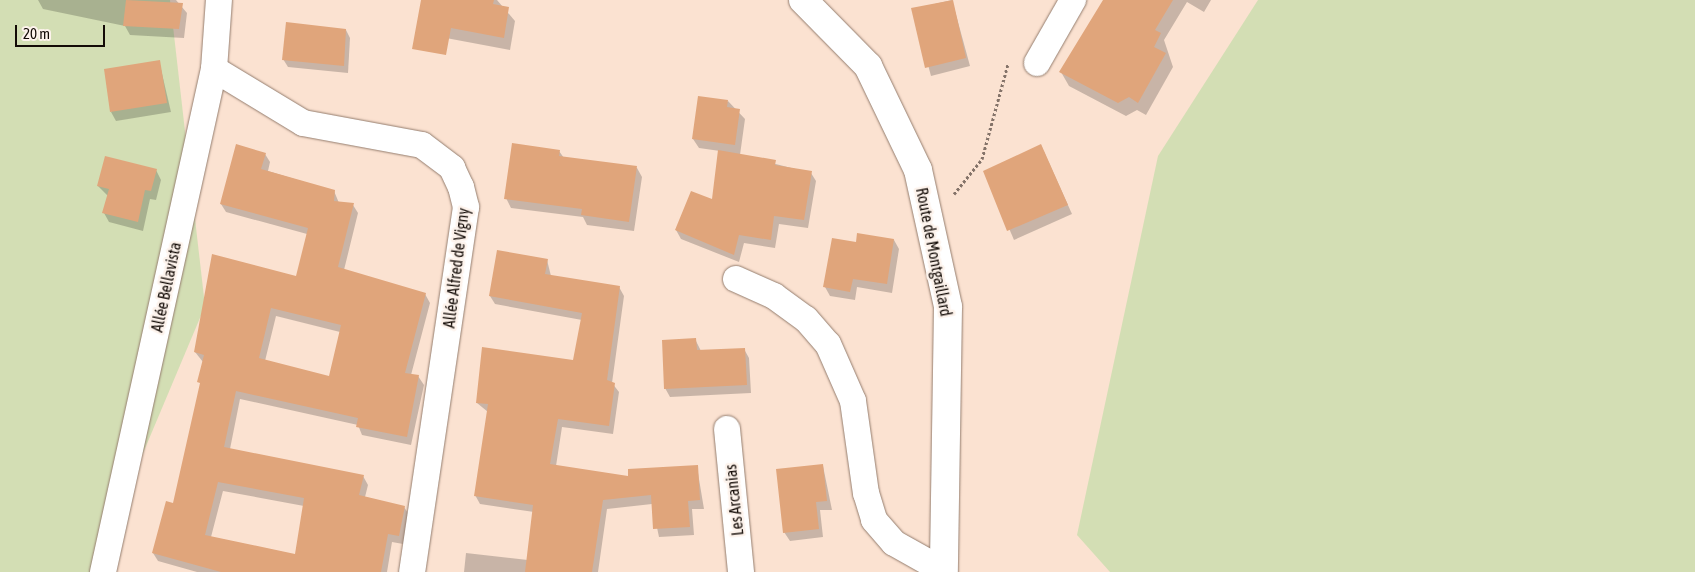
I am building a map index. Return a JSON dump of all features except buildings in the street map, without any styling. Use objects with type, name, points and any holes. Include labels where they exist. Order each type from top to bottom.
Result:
[{"type":"street","name":"Allée Bellavista","points":[[103,572],[214,68],[219,0]]},
{"type":"street","name":"Route de Montgaillard","points":[[803,0],[868,66],[918,170],[948,307],[944,572]]},
{"type":"street","points":[[1037,63],[1073,0]]},
{"type":"street","name":"Allée Alfred de Vigny","points":[[214,68],[304,123],[422,145],[452,168],[461,187],[466,206],[412,572]]},
{"type":"street","points":[[736,279],[774,296],[806,319],[828,344],[853,402],[866,493],[874,520],[894,542],[944,572]]},
{"type":"street","name":"Les Arcanias","points":[[728,429],[741,572]]},
{"type":"path","points":[[930,224],[982,158],[1010,58]]},
{"type":"green space","points":[[0,0],[170,0],[205,306],[93,572],[0,572]]},
{"type":"green space","points":[[1258,0],[1695,0],[1695,572],[1110,572],[1077,535],[1158,156]]}]
